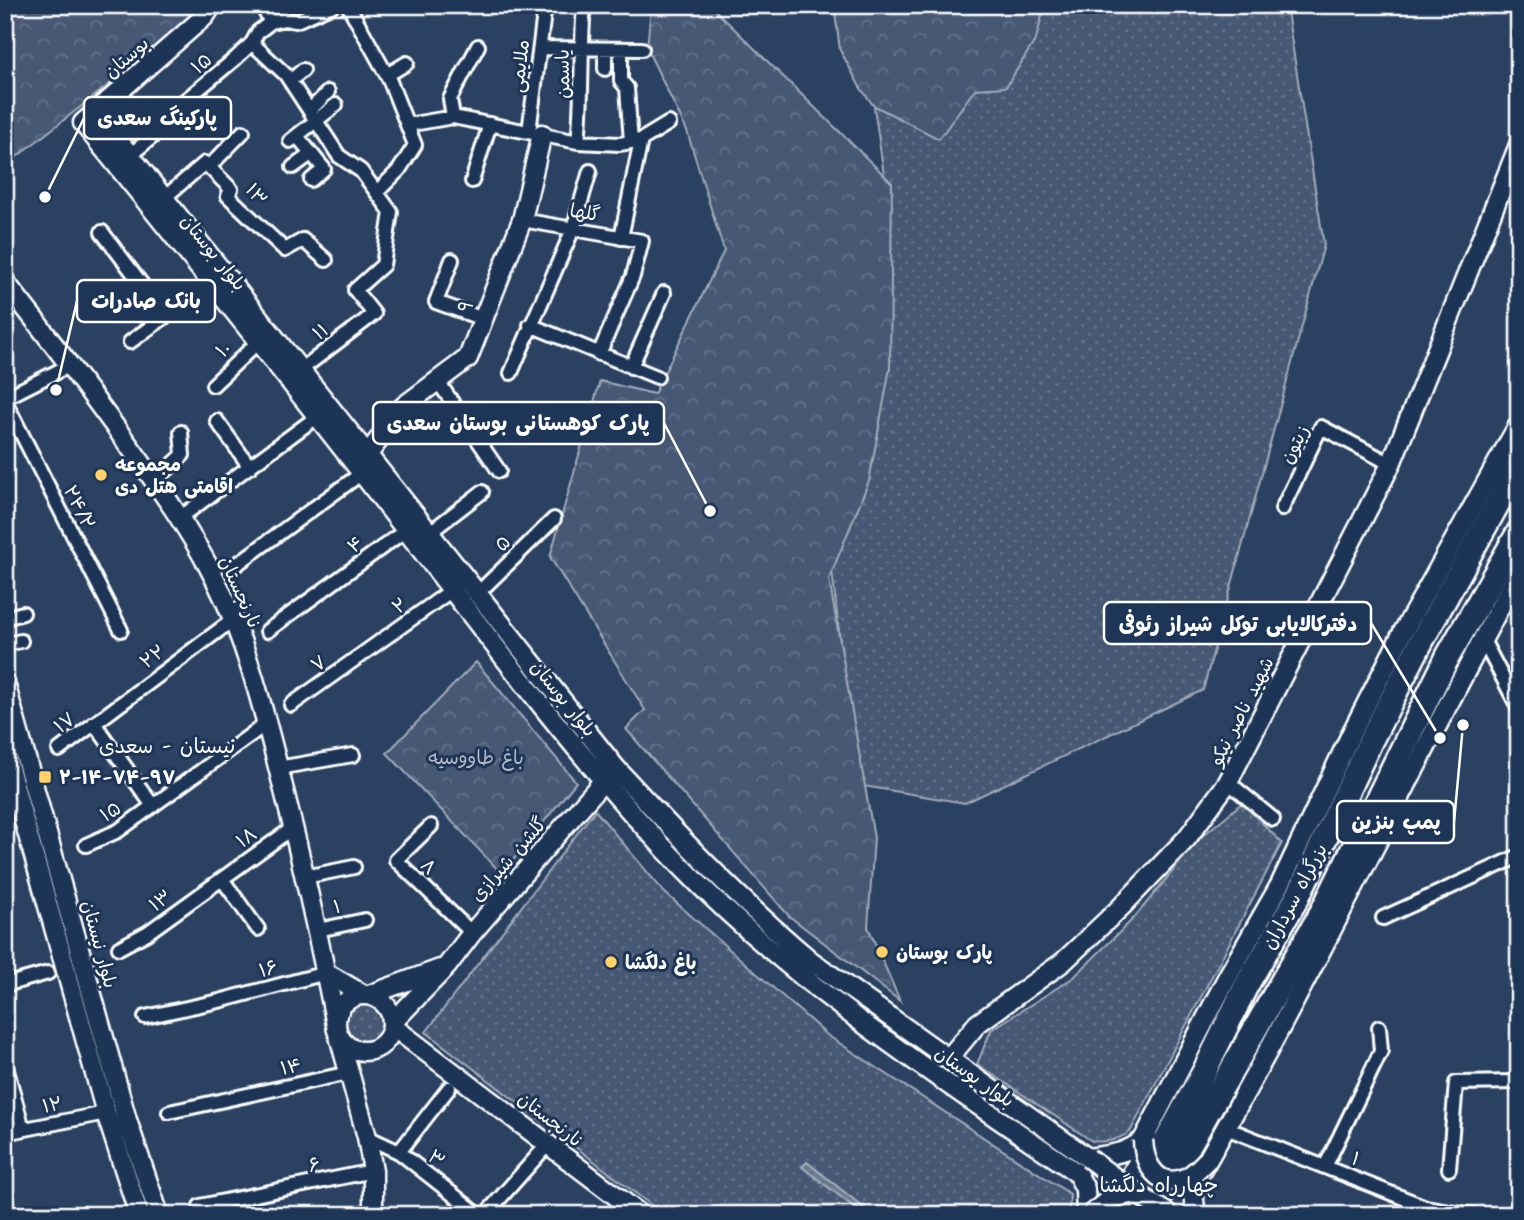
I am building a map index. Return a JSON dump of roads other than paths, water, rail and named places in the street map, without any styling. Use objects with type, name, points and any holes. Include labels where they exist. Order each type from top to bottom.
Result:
[{"type":"highway","name":"بزرگراه سرداران","points":[[1126,1215],[1205,1070],[1246,986],[1298,896],[1362,735],[1421,642],[1519,465]]},
{"type":"highway","name":"بزرگراه سرداران","points":[[1150,1215],[1323,910],[1448,656],[1519,533]]},
{"type":"main road","name":"بوستان","points":[[89,117],[205,16],[212,5]]},
{"type":"main road","name":"بلوار بوستان","points":[[89,117],[130,155],[164,198],[295,374],[318,416],[452,590],[487,621],[680,865],[764,934],[844,1010],[1077,1173],[1085,1189],[1088,1215]]},
{"type":"main road","name":"بلوار بوستان","points":[[89,117],[212,283],[259,341],[295,374],[368,454],[477,594],[487,621]]},
{"type":"main road","name":"۹","points":[[368,454],[404,406],[468,358],[522,220],[536,133]]},
{"type":"main road","name":"شهید ناصر نیکو","points":[[949,1058],[977,1024],[1063,962],[1121,907],[1187,838],[1228,782],[1391,464],[1519,145]]},
{"type":"main road","name":"نارنجستان","points":[[5,282],[70,365],[181,517],[215,579],[233,619],[267,723],[294,827],[338,1031]]},
{"type":"main road","points":[[1088,1158],[1131,1150],[1143,1140],[1228,976],[1362,735],[1403,632],[1519,424]]},
{"type":"main road","points":[[1196,1215],[1192,1187],[1226,1128],[1482,638],[1518,576]]},
{"type":"main road","name":"بلوار نیستان","points":[[5,683],[123,1107],[159,1215]]},
{"type":"main road","name":"بلوار نیستان","points":[[5,753],[106,1113],[139,1215]]},
{"type":"main road","name":"گلشن شیرازی","points":[[392,1024],[447,966],[472,933],[609,774]]},
{"type":"main road","name":"بلوار بوستان","points":[[764,934],[851,990],[1170,1215]]},
{"type":"main road","points":[[373,1215],[373,1171],[367,1137],[338,1031],[341,1008],[347,1001],[447,966]]},
{"type":"main road","points":[[326,973],[386,1004],[392,1024],[384,1043],[366,1052],[350,1078]]},
{"type":"main road","name":"نارنجستان","points":[[392,1024],[638,1214]]},
{"type":"main road","points":[[338,1031],[351,1048],[366,1052]]},
{"type":"main road","points":[[384,1043],[435,1056]]},
{"type":"main road","points":[[1110,1215],[1160,1119],[1205,1070]]},
{"type":"main road","points":[[1143,1140],[1147,1163],[1156,1176],[1165,1180],[1177,1181],[1188,1177],[1208,1160]]},
{"type":"main road","points":[[1088,1215],[1111,1198],[1136,1193],[1150,1215]]},
{"type":"street","points":[[261,5],[271,22]]},
{"type":"street","points":[[333,5],[296,21],[285,19],[271,22],[258,32],[252,43],[290,81],[339,156],[361,171],[377,192],[399,170],[415,145],[387,75],[348,5]]},
{"type":"street","name":"ملایمی","points":[[536,133],[545,5]]},
{"type":"street","name":"یاسمن","points":[[578,142],[582,107],[580,50],[584,5]]},
{"type":"street","name":"۱۵","points":[[130,155],[167,125],[176,108],[252,43]]},
{"type":"street","points":[[453,117],[450,99],[478,46]]},
{"type":"street","points":[[541,48],[642,50]]},
{"type":"street","points":[[605,50],[605,69]]},
{"type":"street","points":[[621,50],[621,81],[627,88],[636,141],[621,238]]},
{"type":"street","points":[[387,75],[407,63]]},
{"type":"street","points":[[290,81],[303,71]]},
{"type":"street","points":[[312,180],[324,169],[294,138],[328,92]]},
{"type":"street","points":[[313,115],[336,104]]},
{"type":"street","points":[[407,125],[453,117],[578,142],[620,144],[636,141],[669,123]]},
{"type":"street","points":[[472,181],[490,124]]},
{"type":"street","points":[[164,198],[205,163],[209,167],[243,132]]},
{"type":"street","points":[[293,167],[311,154]]},
{"type":"street","name":"۱۳","points":[[209,167],[231,189],[229,196],[285,250],[303,240],[326,260]]},
{"type":"street","points":[[511,373],[573,229],[590,171]]},
{"type":"street","name":"۱۱","points":[[295,374],[374,314],[355,290],[383,265],[391,212],[377,192]]},
{"type":"street","name":"گلها","points":[[522,220],[642,241],[633,276],[599,354]]},
{"type":"street","points":[[102,232],[166,316]]},
{"type":"street","points":[[452,260],[436,302],[483,319]]},
{"type":"street","points":[[131,342],[212,283]]},
{"type":"street","points":[[631,367],[664,293]]},
{"type":"street","points":[[530,325],[657,377]]},
{"type":"street","name":"۱۰","points":[[213,385],[259,341]]},
{"type":"street","points":[[5,400],[70,365]]},
{"type":"street","points":[[438,380],[499,471]]},
{"type":"street","name":"۲۴/۲","points":[[5,400],[121,630]]},
{"type":"street","points":[[181,517],[318,416]]},
{"type":"street","points":[[217,421],[250,467]]},
{"type":"street","name":"زیتون","points":[[1282,509],[1321,427],[1391,464]]},
{"type":"street","points":[[155,481],[183,455],[181,432]]},
{"type":"street","points":[[233,567],[362,472]]},
{"type":"street","points":[[429,533],[482,492]]},
{"type":"street","name":"۵","points":[[477,594],[554,520]]},
{"type":"street","name":"۴","points":[[267,631],[406,530]]},
{"type":"street","name":"۲","points":[[367,652],[452,590]]},
{"type":"street","points":[[5,618],[23,613]]},
{"type":"street","name":"۲۲","points":[[94,723],[233,619]]},
{"type":"street","points":[[1482,638],[1519,709]]},
{"type":"street","points":[[5,644],[21,640]]},
{"type":"street","name":"۷","points":[[291,705],[367,652]]},
{"type":"street","points":[[94,723],[153,806]]},
{"type":"street","name":"۱۷","points":[[59,750],[94,723]]},
{"type":"street","name":"۱۵","points":[[86,845],[118,831],[267,723]]},
{"type":"street","points":[[278,768],[353,755]]},
{"type":"street","points":[[1228,782],[1273,819]]},
{"type":"street","name":"۸","points":[[431,826],[396,860],[472,933]]},
{"type":"street","name":"۱۸","points":[[222,879],[294,827]]},
{"type":"street","points":[[1384,918],[1519,856]]},
{"type":"street","points":[[305,877],[354,867]]},
{"type":"street","points":[[222,879],[258,929]]},
{"type":"street","name":"۱۳","points":[[118,948],[147,933],[222,879]]},
{"type":"street","name":"۱","points":[[318,930],[365,920]]},
{"type":"street","points":[[5,985],[47,973]]},
{"type":"street","name":"۱۶","points":[[145,1017],[326,973]]},
{"type":"street","points":[[1325,1167],[1381,1051],[1379,1027]]},
{"type":"street","points":[[5,1063],[23,1129]]},
{"type":"street","name":"۱۴","points":[[169,1112],[240,1096],[350,1078]]},
{"type":"street","points":[[1449,1169],[1456,1083],[1519,1082]]},
{"type":"street","points":[[399,1153],[449,1088]]},
{"type":"street","name":"۱۲","points":[[5,1133],[106,1113]]},
{"type":"street","name":"۱","points":[[1226,1128],[1426,1208],[1473,1215]]},
{"type":"street","name":"۳","points":[[367,1137],[399,1153],[479,1215]]},
{"type":"street","points":[[485,1215],[549,1143]]},
{"type":"street","points":[[1519,1150],[1519,1167]]},
{"type":"street","name":"۶","points":[[200,1206],[373,1171]]},
{"type":"water","points":[[807,1162],[873,1215],[864,1215],[802,1167]]},
{"type":"place","name":"پارکینگ سعدی","points":[[45,197]]},
{"type":"place","name":"بانک صادرات","points":[[56,390]]},
{"type":"place","name":"مجموعه اقامتی هتل دی","points":[[101,475]]},
{"type":"place","name":"پارک کوهستانی بوستان سعدی","points":[[710,511]]},
{"type":"place","name":"پمپ بنزین","points":[[1463,725]]},
{"type":"place","name":"دفترکالایابی توکل شیراز رئوفی","points":[[1440,738]]},
{"type":"place","name":"۲-۱۴-۷۴-۹۷","points":[[45,777]]},
{"type":"place","name":"پارک بوستان","points":[[882,952]]},
{"type":"place","name":"باغ دلگشا","points":[[611,962]]},
{"type":"district","name":"نیستان - سعدی","points":[[167,746]]},
{"type":"district","name":"چهارراه دلگشا","points":[[1159,1185]]},
{"type":"park label","name":"باغ طاووسیه","points":[[476,757]]}]
